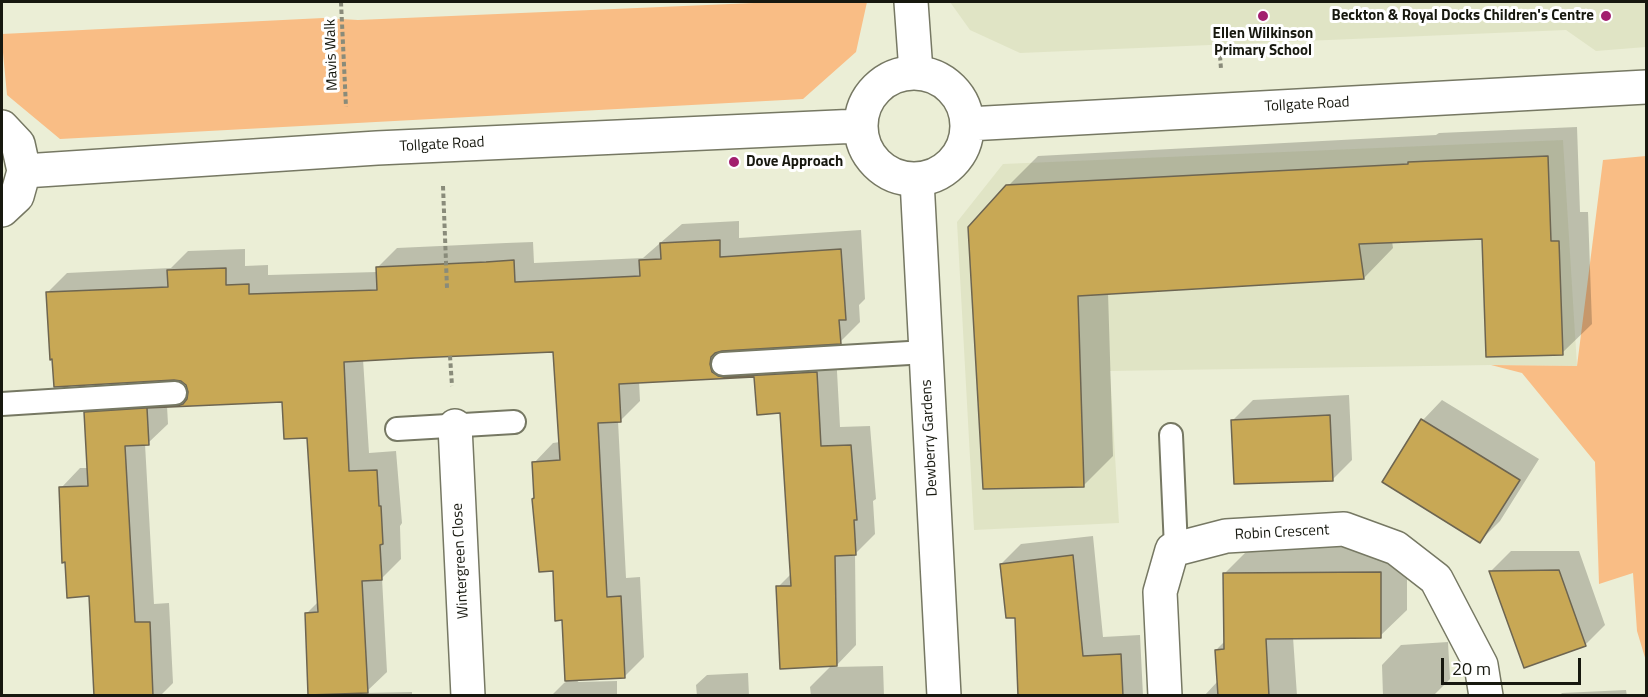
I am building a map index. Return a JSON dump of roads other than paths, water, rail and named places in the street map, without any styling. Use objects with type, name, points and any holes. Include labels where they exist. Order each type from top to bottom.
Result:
[{"type":"street","points":[[911,2],[916,72]]},
{"type":"street","points":[[916,72],[941,80],[961,99],[968,124],[962,152],[943,173],[917,180],[888,175],[867,154],[860,126],[867,98],[888,79],[916,72]]},
{"type":"street","name":"Tollgate Road","points":[[968,124],[1647,87]]},
{"type":"street","name":"Tollgate Road","points":[[24,171],[377,148],[860,126]]},
{"type":"street","points":[[2,127],[18,144],[24,171],[17,196],[2,210]]},
{"type":"street","name":"Dewberry Gardens","points":[[917,180],[944,696]]},
{"type":"street","name":"Wintergreen Close","points":[[455,426],[468,696]]},
{"type":"street","name":"Robin Crescent","points":[[1176,548],[1226,536],[1344,529],[1396,548],[1436,579],[1481,665],[1486,696]]},
{"type":"street","points":[[1166,696],[1160,592],[1172,550],[1176,548]]},
{"type":"lane","points":[[723,364],[926,352]]},
{"type":"lane","points":[[2,404],[175,393]]},
{"type":"lane","points":[[397,429],[514,422]]},
{"type":"lane","points":[[1171,435],[1176,548]]},
{"type":"place","name":"Ellen Wilkinson Primary School","points":[[1263,16]]},
{"type":"place","name":"Beckton & Royal Docks Children's Centre","points":[[1606,16]]},
{"type":"place","name":"Dove Approach","points":[[734,162]]}]
